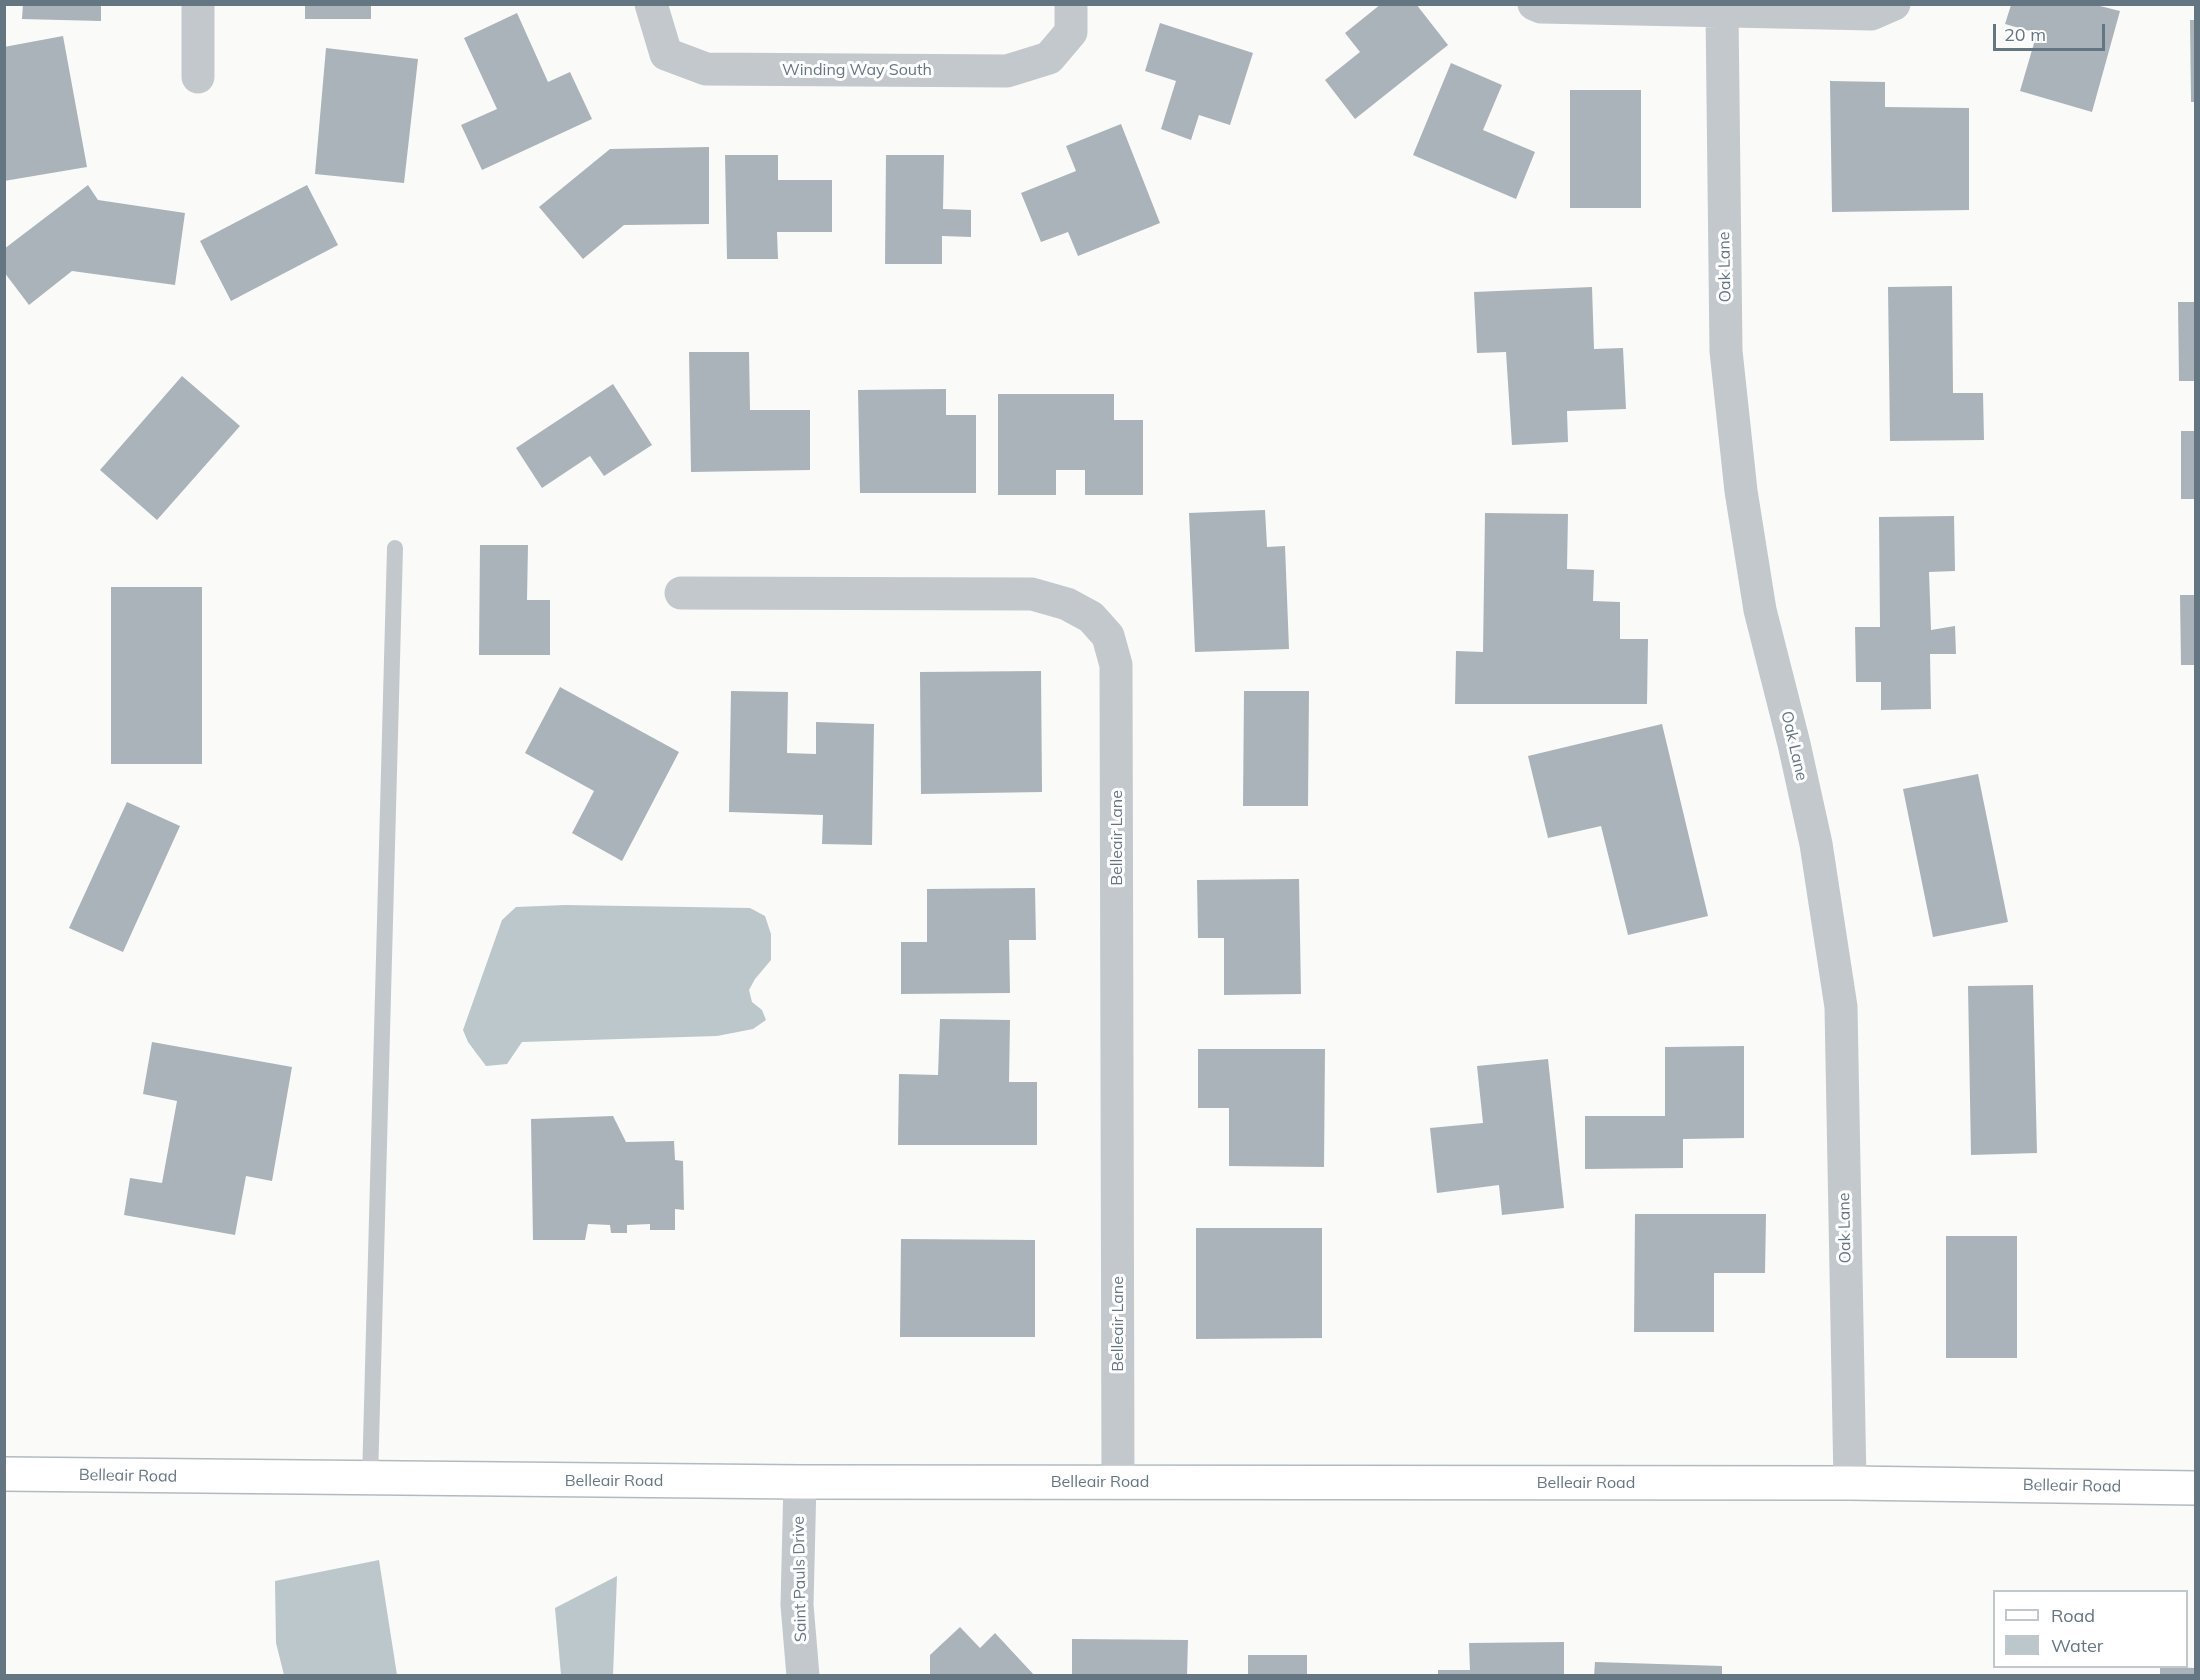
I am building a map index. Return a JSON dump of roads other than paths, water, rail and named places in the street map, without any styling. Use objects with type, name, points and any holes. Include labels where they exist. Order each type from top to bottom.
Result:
[{"type":"main road","name":"Belleair Road","points":[[4,1474],[800,1482],[1850,1483],[2196,1488]]},
{"type":"street","points":[[198,4],[198,77]]},
{"type":"street","name":"Winding Way South","points":[[651,4],[666,54],[706,69],[1007,71],[1049,58],[1071,32],[1071,4]]},
{"type":"street","points":[[1534,4],[1541,7],[1871,14],[1894,4]]},
{"type":"street","name":"Oak Lane","points":[[1722,12],[1726,351],[1741,491],[1760,610],[1794,744],[1816,844],[1841,1007],[1850,1483]]},
{"type":"street","name":"Belleair Lane","points":[[681,593],[1032,594],[1068,604],[1091,617],[1108,636],[1116,665],[1118,1482]]},
{"type":"street","name":"Saint Pauls Drive","points":[[800,1482],[797,1605],[803,1676]]},
{"type":"lane","points":[[370,1479],[395,548]]},
{"type":"water","points":[[565,905],[750,908],[765,916],[771,934],[771,960],[749,990],[752,1002],[762,1010],[766,1020],[753,1029],[717,1036],[522,1042],[507,1064],[486,1066],[468,1042],[463,1030],[502,920],[516,907]]},
{"type":"water","points":[[379,1560],[397,1675],[284,1675],[276,1643],[275,1581]]},
{"type":"water","points":[[617,1576],[613,1675],[561,1675],[555,1608]]}]
